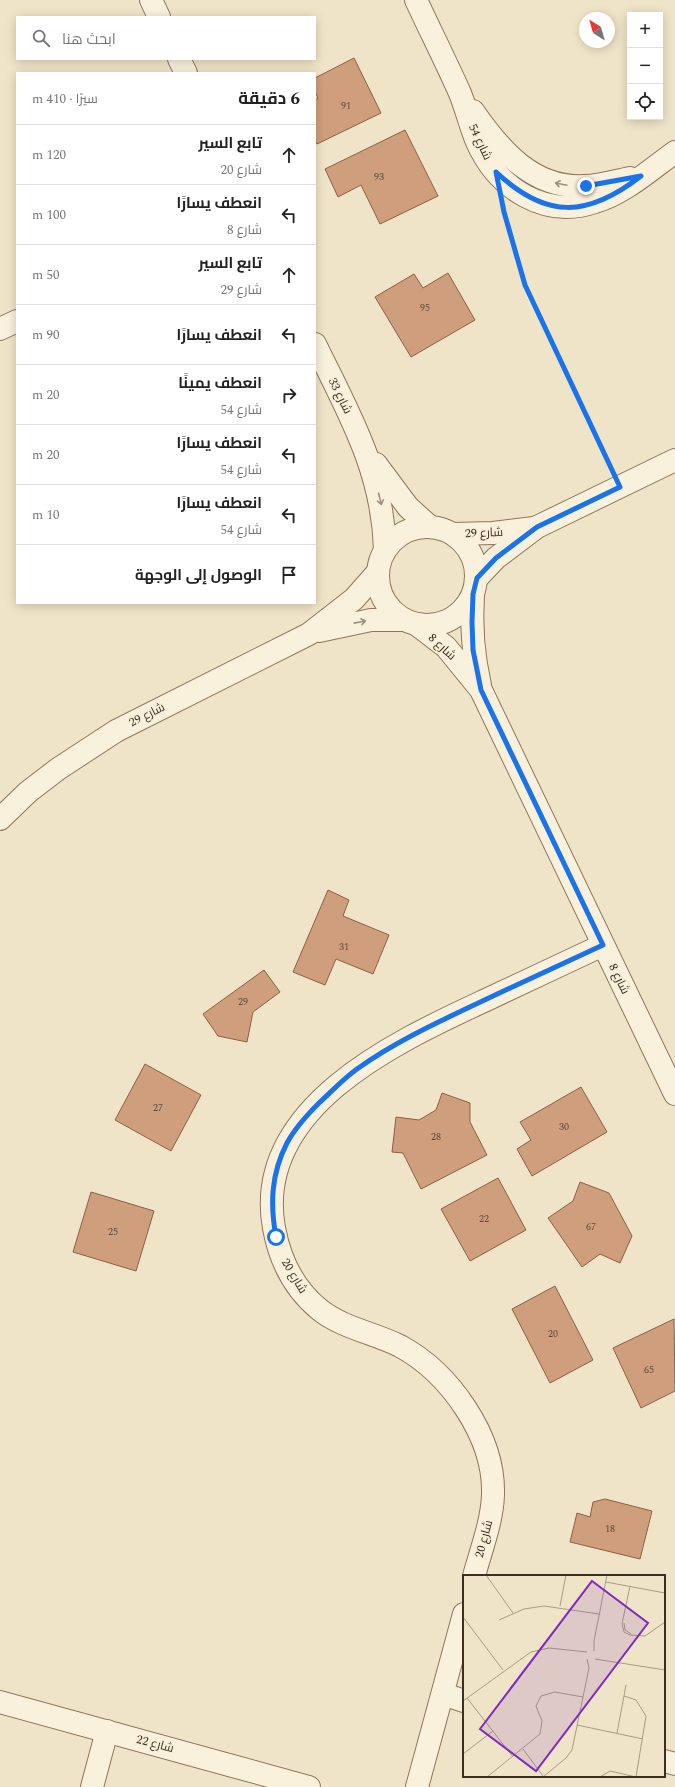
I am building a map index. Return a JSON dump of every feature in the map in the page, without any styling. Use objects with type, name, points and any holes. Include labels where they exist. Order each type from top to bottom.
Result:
[{"type":"street","points":[[151,0],[159,16]]},
{"type":"street","name":"شارع 54","points":[[416,0],[460,92],[477,142],[496,172],[510,185],[536,202],[564,208],[580,207],[612,195],[675,152]]},
{"type":"street","points":[[180,60],[186,72]]},
{"type":"street","name":"شارع 54","points":[[460,92],[481,123],[505,152],[515,162],[542,179],[571,186],[586,186],[641,176]]},
{"type":"street","points":[[0,329],[16,321]]},
{"type":"street","name":"شارع 33","points":[[316,346],[365,448],[381,506],[385,550]]},
{"type":"street","name":"شارع 33","points":[[365,448],[408,507],[429,526]]},
{"type":"street","name":"شارع 29","points":[[475,586],[496,558],[537,527],[675,460]]},
{"type":"street","points":[[429,526],[442,528],[454,534],[464,543],[472,555],[476,568],[475,586],[466,606],[456,616],[442,623],[428,626],[411,622],[392,612],[383,599],[378,586],[377,573],[385,550],[393,540],[404,532],[416,528],[429,526]]},
{"type":"street","name":"شارع 29","points":[[454,534],[493,533],[537,527]]},
{"type":"street","name":"شارع 29","points":[[0,819],[28,792],[58,769],[116,731],[309,634],[354,599],[377,573]]},
{"type":"street","name":"شارع 8","points":[[475,586],[472,622],[473,650],[481,690]]},
{"type":"street","name":"شارع 29","points":[[309,634],[371,620],[411,622]]},
{"type":"street","name":"شارع 8","points":[[411,622],[446,647],[481,690],[675,1094]]},
{"type":"street","name":"شارع 20","points":[[474,1575],[491,1515],[493,1497],[493,1479],[490,1461],[478,1430],[459,1398],[447,1382],[432,1368],[398,1346],[337,1321],[321,1311],[296,1286],[280,1254],[272,1218],[274,1179],[279,1160],[287,1142],[298,1126],[335,1088],[357,1069],[399,1044],[450,1017],[603,945]]},
{"type":"street","points":[[417,1787],[463,1618]]},
{"type":"street","points":[[443,1694],[463,1701]]},
{"type":"street","name":"شارع 22","points":[[0,1702],[309,1787]]},
{"type":"street","points":[[92,1787],[107,1731]]},
{"type":"street","points":[[665,1761],[675,1764]]},
{"type":"path","points":[[496,172],[504,212],[525,285],[620,487]]},
{"type":"building","points":[[354,58],[381,113],[317,144],[316,99],[318,98],[316,94],[316,77]]},
{"type":"building","points":[[405,130],[438,196],[380,224],[361,185],[338,197],[325,169]]},
{"type":"building","points":[[448,273],[475,320],[411,357],[375,297],[414,274],[423,288]]},
{"type":"building","points":[[328,890],[349,900],[343,916],[389,935],[373,974],[336,959],[325,985],[293,972]]},
{"type":"building","points":[[264,970],[280,992],[253,1012],[247,1042],[218,1036],[203,1014]]},
{"type":"building","points":[[145,1064],[201,1095],[171,1151],[115,1120]]},
{"type":"building","points":[[581,1087],[607,1132],[532,1176],[517,1149],[531,1140],[520,1122]]},
{"type":"building","points":[[442,1093],[470,1103],[470,1122],[487,1155],[421,1189],[403,1153],[392,1152],[396,1117],[419,1120],[436,1110]]},
{"type":"building","points":[[498,1178],[526,1230],[470,1261],[441,1209]]},
{"type":"building","points":[[580,1182],[609,1193],[632,1236],[620,1263],[600,1254],[582,1267],[548,1218],[573,1201]]},
{"type":"building","points":[[91,1192],[154,1211],[136,1271],[73,1252]]},
{"type":"building","points":[[555,1286],[593,1360],[550,1383],[512,1309]]},
{"type":"building","points":[[674,1319],[675,1391],[641,1408],[613,1348]]},
{"type":"building","points":[[605,1499],[652,1511],[640,1559],[570,1542],[577,1513],[590,1517],[593,1502]]},
{"type":"route","points":[[276,1237],[272,1218],[272,1198],[274,1179],[279,1160],[287,1142],[298,1126],[335,1088],[357,1069],[399,1044],[450,1017],[603,945],[481,690],[473,650],[472,622],[473,594],[477,578],[496,558],[537,527],[620,487],[525,285],[504,212],[496,172],[510,185],[536,202],[564,208],[580,207],[596,202],[612,195],[641,176],[586,186]]}]
